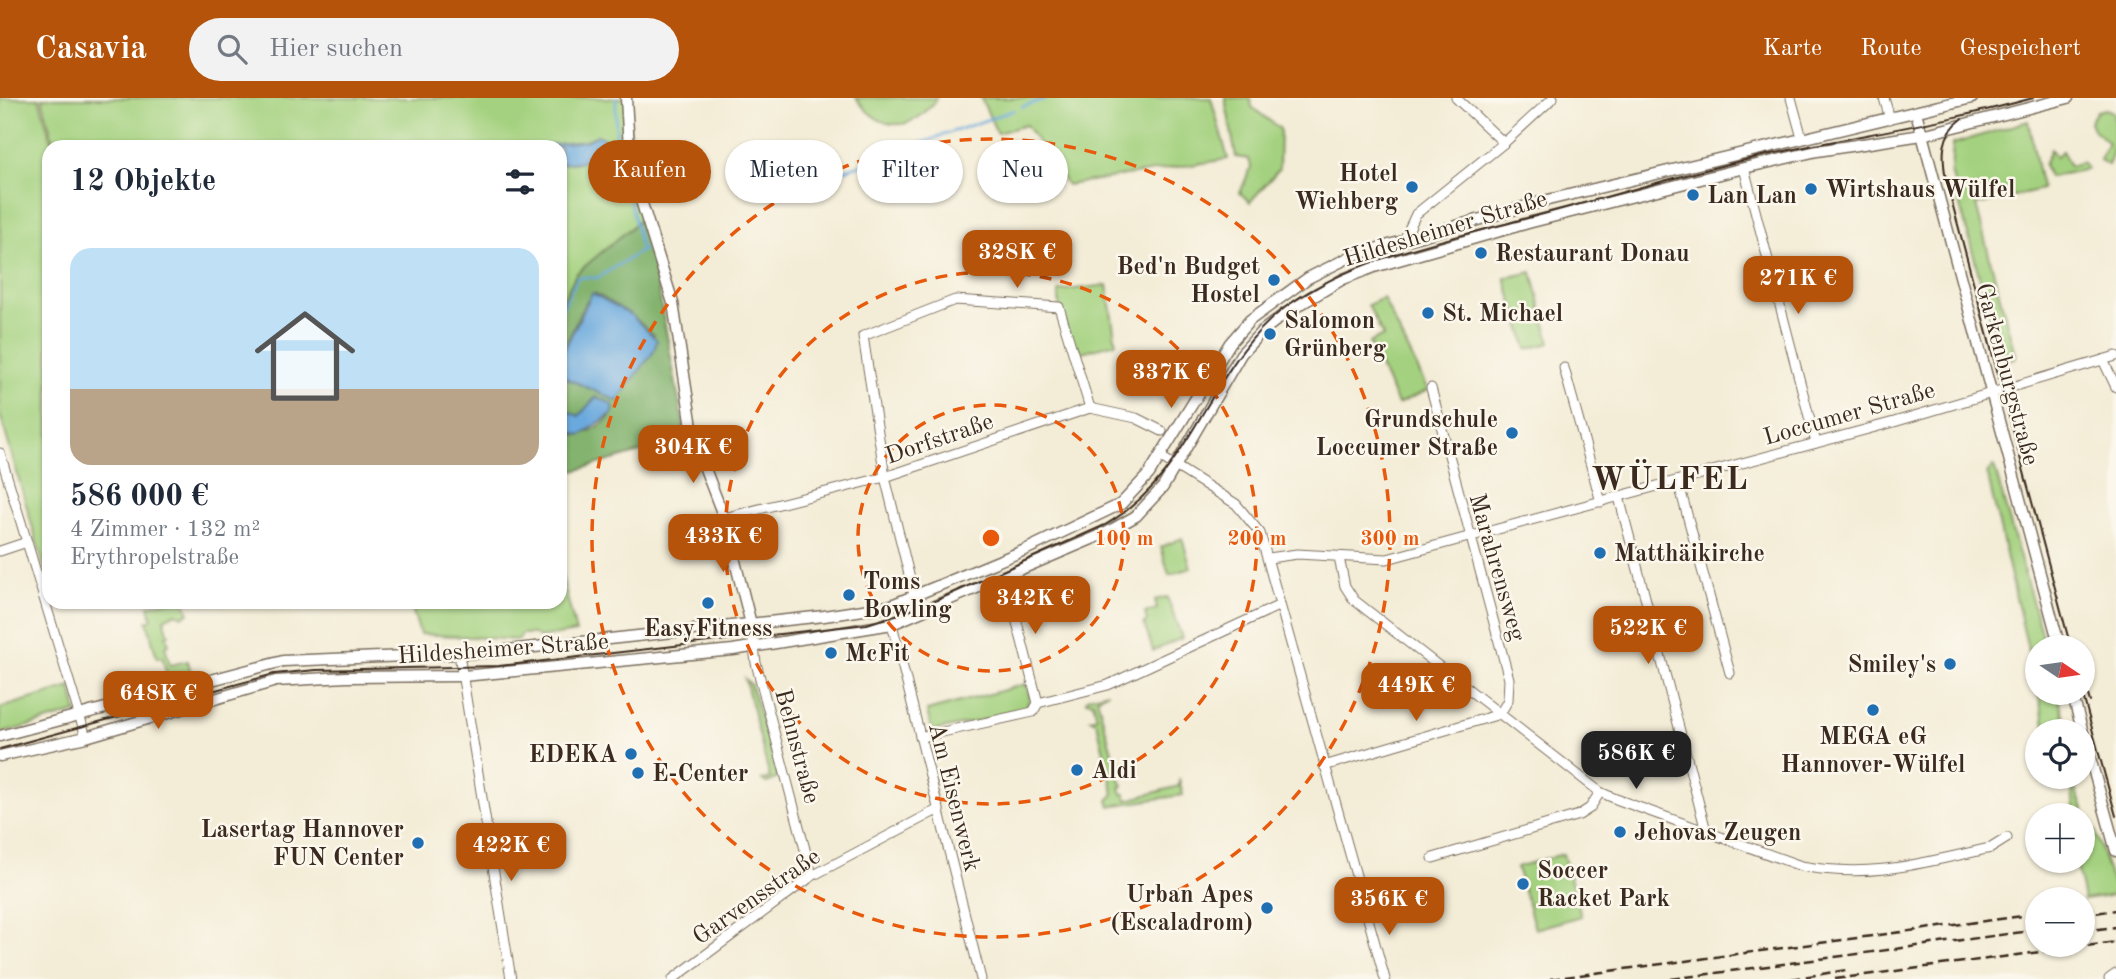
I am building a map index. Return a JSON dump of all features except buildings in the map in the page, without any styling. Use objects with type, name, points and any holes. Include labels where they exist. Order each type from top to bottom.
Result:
[{"type":"main road","points":[[626,98],[630,165],[673,303],[694,440],[724,518],[751,624]]},
{"type":"main road","name":"Hildesheimer Straße","points":[[0,736],[283,661],[459,654],[751,624],[889,606],[1100,516],[1135,491],[1161,457],[1230,343],[1250,320],[1315,274],[1354,255],[1405,238],[1972,98]]},
{"type":"main road","name":"Hildesheimer Straße","points":[[0,756],[86,737],[276,681],[327,677],[463,676],[754,647],[892,624],[1106,533],[1136,516],[1163,487],[1241,354],[1269,326],[1323,289],[1363,271],[1453,244],[1744,168],[1817,151],[1922,135],[2068,98]]},
{"type":"main road","name":"Garkenburgstraße","points":[[1916,112],[2056,635]]},
{"type":"main road","points":[[2075,705],[2116,851]]},
{"type":"street","points":[[1456,98],[1504,143]]},
{"type":"street","points":[[1405,238],[1416,214],[1504,143],[1553,98]]},
{"type":"street","points":[[1791,98],[1802,138]]},
{"type":"street","points":[[1884,98],[1889,119]]},
{"type":"street","points":[[1744,168],[1816,443]]},
{"type":"street","points":[[914,595],[885,477],[863,336],[955,300],[1059,307],[1090,408],[1136,418],[1162,431]]},
{"type":"street","name":"Loccumer Straße","points":[[1269,558],[1297,554],[1387,559],[1816,443],[2116,356]]},
{"type":"street","points":[[2103,360],[2116,387]]},
{"type":"street","points":[[1564,368],[1601,502]]},
{"type":"street","name":"Marahrensweg","points":[[1431,388],[1511,687],[1500,714]]},
{"type":"street","name":"Dorfstraße","points":[[724,518],[885,477],[1090,408]]},
{"type":"street","points":[[0,453],[42,590]]},
{"type":"street","points":[[1161,457],[1237,504],[1260,533],[1269,558],[1278,606],[1385,979]]},
{"type":"street","points":[[1678,481],[1730,673]]},
{"type":"street","points":[[1619,497],[1706,831]]},
{"type":"street","points":[[0,551],[27,542]]},
{"type":"street","points":[[1339,558],[1345,586],[1354,600],[1600,792],[1801,866],[1852,873],[1879,872],[1985,849],[1999,845],[2007,838]]},
{"type":"street","points":[[920,737],[1033,712],[1038,703],[1004,576]]},
{"type":"street","points":[[1038,703],[1108,685],[1278,606]]},
{"type":"street","points":[[48,609],[86,737]]},
{"type":"street","name":"Behnstraße","points":[[751,624],[754,647],[812,876]]},
{"type":"street","name":"Am Eisenwerk","points":[[892,624],[981,979]]},
{"type":"street","points":[[459,654],[511,979]]},
{"type":"street","points":[[1324,766],[1500,714]]},
{"type":"street","points":[[1433,858],[1579,815],[1590,808],[1600,792]]},
{"type":"street","name":"Garvensstraße","points":[[673,979],[812,876],[939,809]]},
{"type":"street","points":[[2109,979],[2116,974]]},
{"type":"green space","points":[[0,98],[39,98],[51,140],[42,140],[42,560],[0,414]]},
{"type":"green space","points":[[42,98],[626,98],[631,140],[605,140],[598,135],[585,141],[567,143],[567,140],[53,140]]},
{"type":"green space","points":[[856,98],[937,98],[918,118],[897,124],[876,118]]},
{"type":"green space","points":[[981,98],[1211,98],[1228,159],[1068,185],[1068,140],[1036,140],[1026,125],[997,133]]},
{"type":"green space","points":[[1225,98],[1250,98],[1252,107],[1280,129],[1279,169],[1250,202],[1240,193],[1251,167],[1249,159],[1236,157]]},
{"type":"green space","points":[[2106,109],[2113,112],[2115,125],[2114,146],[2108,165],[2100,160],[2108,143],[2093,129],[2090,122],[2097,111]]},
{"type":"green space","points":[[2028,121],[2042,189],[1976,205],[2016,358],[2002,360],[1951,172],[1953,144]]},
{"type":"green space","points":[[2051,149],[2056,157],[2062,151],[2070,166],[2082,162],[2087,169],[2049,177],[2044,165]]},
{"type":"green space","points":[[588,158],[588,203],[638,203],[640,220],[576,274],[567,293],[567,163]]},
{"type":"green space","points":[[640,220],[655,271],[686,439],[567,473],[567,431],[576,435],[587,432],[609,418],[614,408],[596,397],[579,416],[567,411],[567,378],[617,401],[638,372],[654,335],[630,314],[595,293],[584,304],[567,342],[567,293],[576,274]]},
{"type":"green space","points":[[1532,272],[1550,343],[1527,349],[1505,278]]},
{"type":"green space","points":[[1107,285],[1116,343],[1074,354],[1059,307],[1059,291]]},
{"type":"green space","points":[[1383,298],[1428,390],[1398,404],[1369,343],[1383,336],[1368,305]]},
{"type":"green space","points":[[1994,466],[2042,635],[2025,636],[1987,473]]},
{"type":"green space","points":[[1182,538],[1191,568],[1169,575],[1161,547]]},
{"type":"green space","points":[[567,597],[576,632],[539,638],[534,634],[522,634],[519,640],[420,634],[412,609],[567,609]]},
{"type":"green space","points":[[1167,597],[1182,638],[1153,651],[1144,623],[1147,621],[1145,613],[1157,609],[1155,600]]},
{"type":"green space","points":[[150,609],[188,609],[189,613],[182,616],[176,613],[164,619],[169,635],[166,636],[169,644],[165,646],[170,665],[188,661],[191,673],[168,679],[162,657],[157,658],[147,621],[152,619]]},
{"type":"green space","points":[[745,679],[751,685],[778,778],[767,783],[762,780],[770,778]]},
{"type":"green space","points":[[1026,684],[1030,698],[1025,711],[932,731],[927,711]]},
{"type":"green space","points":[[71,687],[77,712],[0,734],[0,708]]},
{"type":"green space","points":[[1108,692],[1097,698],[1115,763],[1122,762],[1114,766],[1123,786],[1120,787],[1122,794],[1125,794],[1127,800],[1179,786],[1179,779],[1183,795],[1110,806],[1108,800],[1114,794],[1097,723],[1090,719],[1097,717],[1093,702],[1086,701],[1088,697]]},
{"type":"green space","points":[[2041,705],[2060,705],[2065,719],[2043,719]]},
{"type":"green space","points":[[2072,789],[2075,789],[2081,803],[2073,803]]},
{"type":"green space","points":[[2095,830],[2116,895],[2095,898],[2095,887],[2081,887],[2078,873],[2095,873]]},
{"type":"green space","points":[[1563,854],[1581,916],[1535,929],[1517,867]]},
{"type":"water","points":[[598,135],[605,139],[588,140],[588,158],[567,163],[567,143],[585,141]]},
{"type":"water","points":[[592,293],[630,314],[657,340],[654,351],[617,401],[567,378],[567,344]]},
{"type":"water","points":[[596,397],[612,404],[613,413],[581,435],[567,431],[567,411],[579,416]]},
{"type":"waterway","points":[[616,98],[616,138],[641,250]]},
{"type":"waterway","points":[[1022,107],[1048,98]]},
{"type":"waterway","points":[[843,171],[1014,110]]},
{"type":"waterway","points":[[567,299],[578,277],[597,278],[648,247]]},
{"type":"tram line","points":[[0,749],[274,674],[316,670],[499,666],[867,624],[924,606],[1105,525],[1137,502],[1163,474],[1243,350],[1268,322],[1300,297],[1353,269],[1411,249],[1710,169],[2033,98]]},
{"type":"tram line","points":[[1962,119],[1946,139],[1946,180],[2068,635]]},
{"type":"tram line","points":[[2086,705],[2116,816]]},
{"type":"railway","points":[[2095,913],[2116,910]]},
{"type":"railway","points":[[1550,979],[2025,916]]},
{"type":"railway","points":[[2095,929],[2116,927]]},
{"type":"railway","points":[[1671,979],[2025,932]]},
{"type":"railway","points":[[1835,979],[2116,942]]},
{"type":"railway","points":[[1791,979],[1846,970]]},
{"type":"place","name":"Hotel Wiehberg","points":[[1412,187]]},
{"type":"place","name":"Wirtshaus Wülfel","points":[[1811,189]]},
{"type":"place","name":"Lan Lan","points":[[1693,195]]},
{"type":"place","name":"Restaurant Donau","points":[[1481,253]]},
{"type":"place","name":"Bed'n Budget Hostel","points":[[1274,280]]},
{"type":"place","name":"St. Michael","points":[[1428,313]]},
{"type":"place","name":"Salomon Grünberg","points":[[1270,334]]},
{"type":"place","name":"Grundschule Loccumer Straße","points":[[1512,433]]},
{"type":"place","name":"Matthäikirche","points":[[1600,553]]},
{"type":"place","name":"Toms Bowling","points":[[849,595]]},
{"type":"place","name":"EasyFitness","points":[[708,603]]},
{"type":"place","name":"McFit","points":[[831,653]]},
{"type":"place","name":"Smiley's","points":[[1950,664]]},
{"type":"place","name":"MEGA eG Hannover-Wülfel","points":[[1873,710]]},
{"type":"place","name":"EDEKA","points":[[631,754]]},
{"type":"place","name":"Aldi","points":[[1077,770]]},
{"type":"place","name":"E-Center","points":[[638,773]]},
{"type":"place","name":"Jehovas Zeugen","points":[[1620,832]]},
{"type":"place","name":"Lasertag Hannover FUN Center","points":[[418,843]]},
{"type":"place","name":"Soccer Racket Park","points":[[1523,884]]},
{"type":"place","name":"Urban Apes (Escaladrom)","points":[[1267,908]]},
{"type":"district","name":"WÜLFEL","points":[[1670,478]]}]
